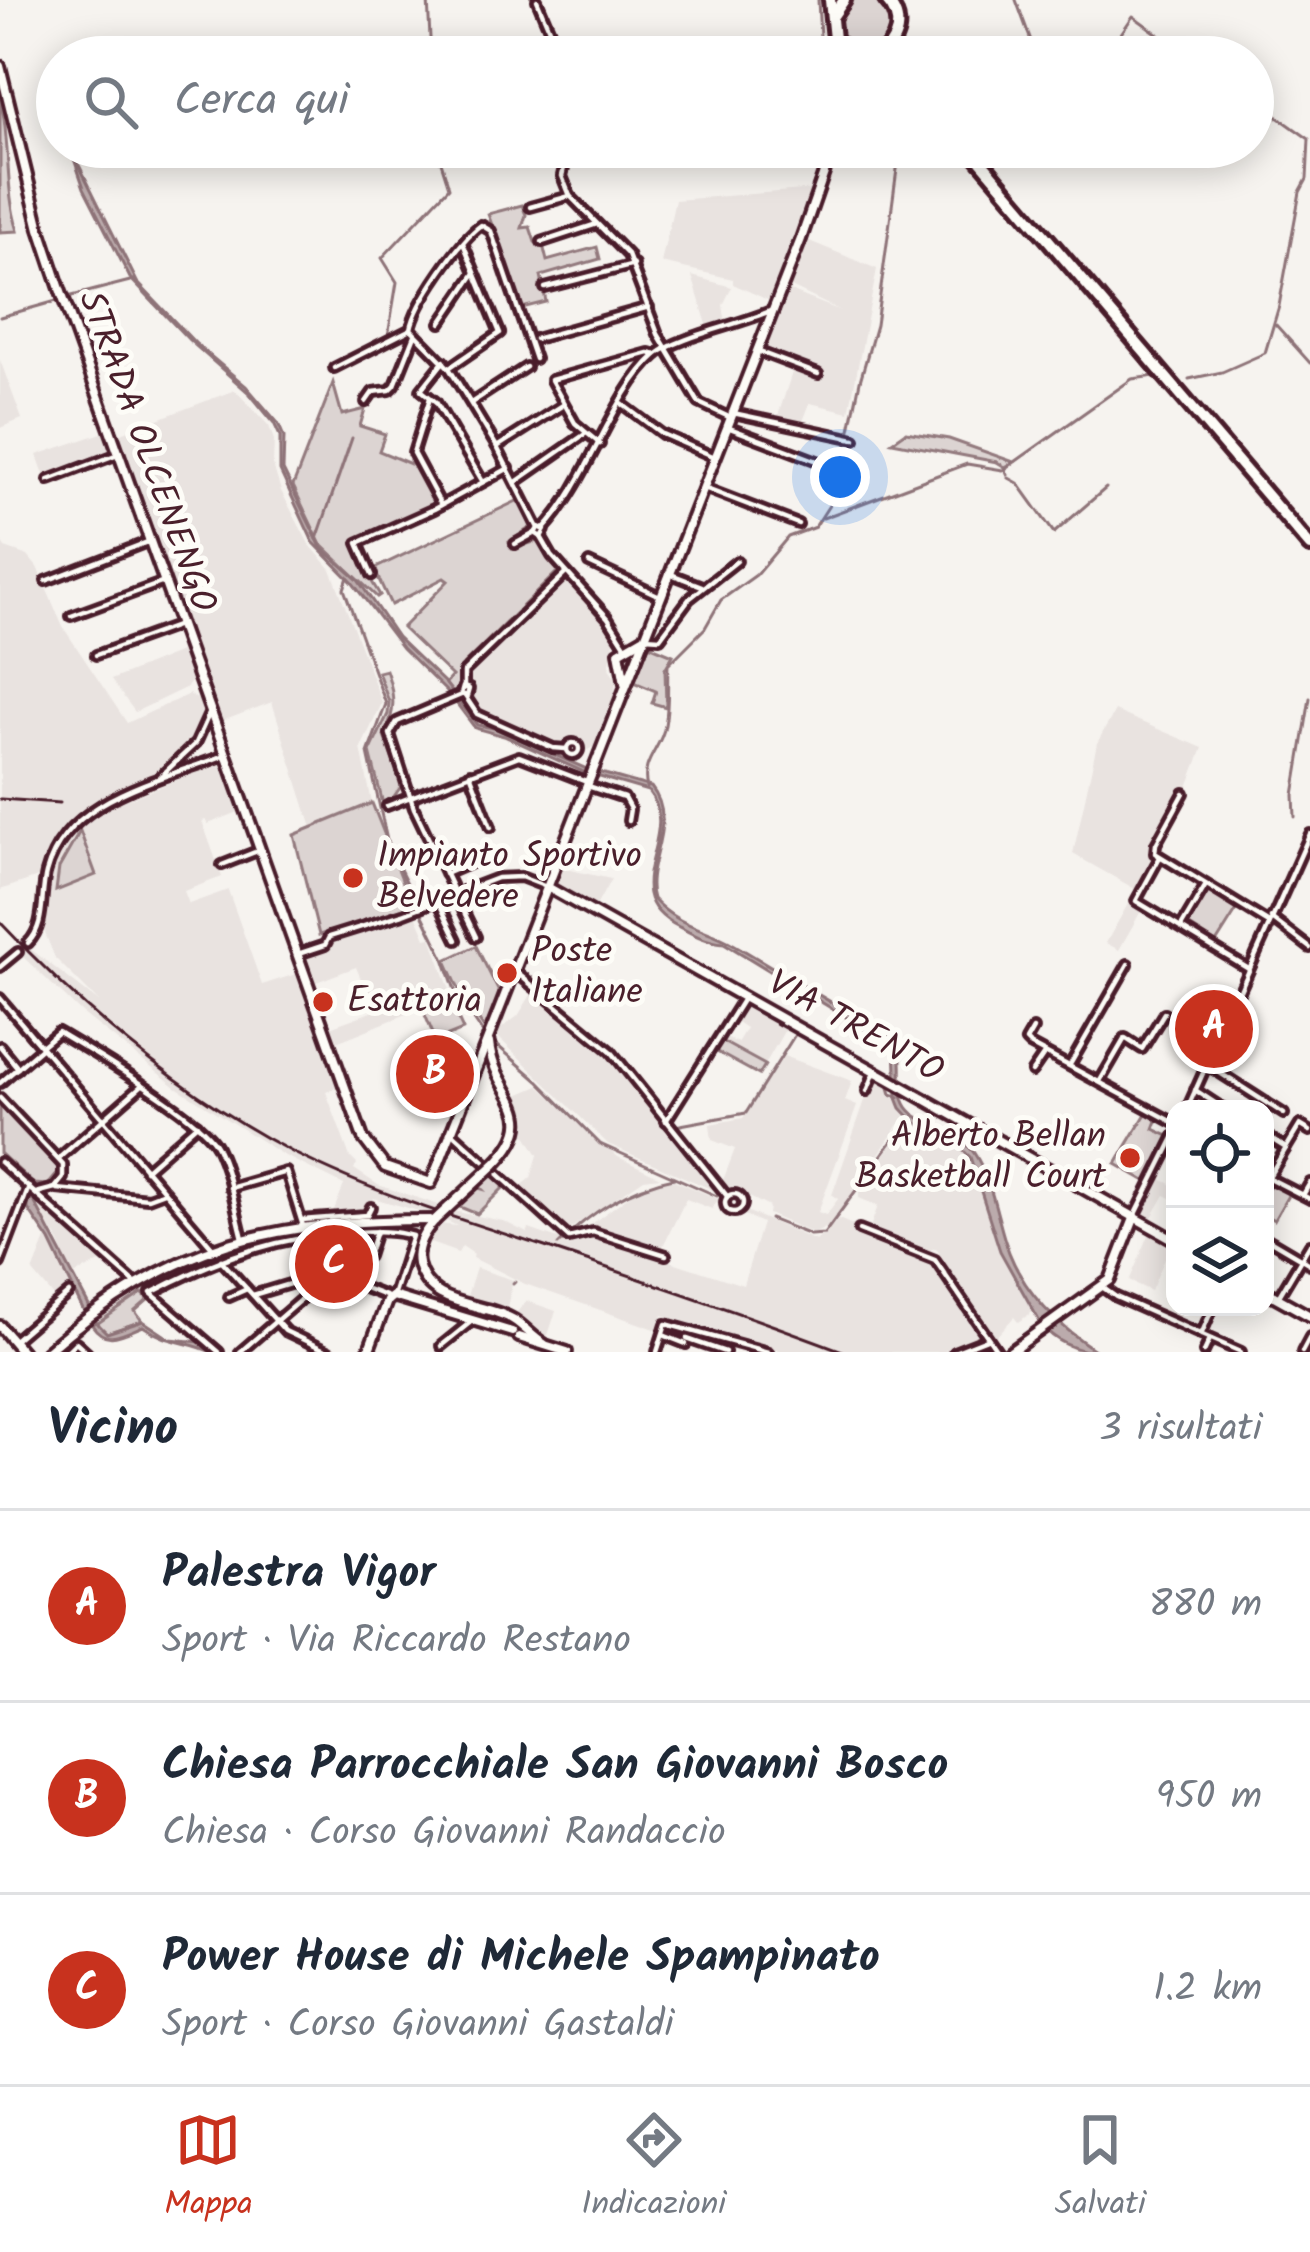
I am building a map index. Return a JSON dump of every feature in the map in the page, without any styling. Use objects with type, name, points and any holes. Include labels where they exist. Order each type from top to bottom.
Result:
[{"type":"main road","points":[[830,0],[835,36]]},
{"type":"main road","points":[[833,16],[844,0]]},
{"type":"main road","points":[[888,2],[898,36]]},
{"type":"main road","points":[[987,168],[1310,546]]},
{"type":"street","points":[[537,0],[552,36]]},
{"type":"street","name":"STRADA OLCENENGO","points":[[0,66],[40,229],[370,1152],[388,1169],[431,1184],[452,1132]]},
{"type":"street","points":[[564,168],[570,196],[634,266],[666,349],[699,404],[828,465]]},
{"type":"street","points":[[666,1255],[593,1232],[566,1236],[452,1132],[472,1078],[484,1063],[624,691],[630,657],[646,636],[662,597],[825,168]]},
{"type":"street","points":[[530,208],[570,196]]},
{"type":"street","points":[[542,242],[597,224]]},
{"type":"street","points":[[366,403],[373,392],[395,385],[415,314],[463,243],[481,225],[491,231],[535,358]]},
{"type":"street","points":[[449,368],[500,333],[463,243]]},
{"type":"street","points":[[545,288],[634,266]]},
{"type":"street","points":[[441,323],[476,273]]},
{"type":"street","points":[[535,339],[649,307]]},
{"type":"street","points":[[514,544],[540,532],[566,500],[621,404],[656,355],[772,310]]},
{"type":"street","points":[[742,322],[766,327]]},
{"type":"street","points":[[413,332],[449,368],[497,446],[540,532],[566,573],[608,618],[630,657]]},
{"type":"street","points":[[334,368],[413,332]]},
{"type":"street","points":[[757,351],[818,374]]},
{"type":"street","points":[[600,444],[562,405],[551,380],[651,352],[656,355]]},
{"type":"street","points":[[444,361],[421,390],[483,482]]},
{"type":"street","points":[[471,404],[526,367]]},
{"type":"street","points":[[430,398],[413,454],[441,505]]},
{"type":"street","points":[[621,404],[662,434],[715,457]]},
{"type":"street","points":[[497,446],[562,405]]},
{"type":"street","points":[[730,420],[851,438]]},
{"type":"street","points":[[515,482],[586,434]]},
{"type":"street","points":[[49,480],[118,454]]},
{"type":"street","points":[[372,575],[358,543],[508,468]]},
{"type":"street","points":[[704,488],[798,524]]},
{"type":"street","points":[[46,580],[150,541]]},
{"type":"street","points":[[670,574],[711,585],[737,561]]},
{"type":"street","points":[[589,563],[662,597]]},
{"type":"street","points":[[460,696],[464,672],[566,573]]},
{"type":"street","points":[[71,616],[164,582]]},
{"type":"street","points":[[646,636],[660,638],[702,586]]},
{"type":"street","points":[[97,655],[179,625]]},
{"type":"street","points":[[616,633],[618,655],[630,657]]},
{"type":"street","points":[[460,696],[477,714],[553,748],[566,749]]},
{"type":"street","points":[[460,696],[401,720],[390,730],[410,796],[476,937]]},
{"type":"street","points":[[148,785],[196,743],[210,712]]},
{"type":"street","points":[[28,943],[38,930],[45,876],[67,832],[105,802],[226,755]]},
{"type":"street","points":[[387,806],[519,756],[590,779],[624,798],[630,809],[628,821]]},
{"type":"street","points":[[470,773],[491,827]]},
{"type":"street","points":[[1184,793],[1155,854],[1270,920],[1310,949]]},
{"type":"street","points":[[1191,1100],[1310,834]]},
{"type":"street","points":[[222,865],[260,850]]},
{"type":"street","points":[[1160,857],[1136,901],[1249,969]]},
{"type":"street","points":[[446,874],[482,858]]},
{"type":"street","points":[[297,955],[325,945],[328,937],[508,876],[548,888]]},
{"type":"street","points":[[1181,928],[1206,885]]},
{"type":"street","name":"VIA TRENTO","points":[[548,888],[1166,1235]]},
{"type":"street","points":[[438,901],[457,940]]},
{"type":"street","points":[[0,967],[18,952]]},
{"type":"street","points":[[1070,1065],[1128,964]]},
{"type":"street","points":[[516,972],[611,1051],[727,1196]]},
{"type":"street","points":[[666,1121],[744,997]]},
{"type":"street","points":[[0,998],[212,1247]]},
{"type":"street","points":[[1100,1081],[1125,1038],[1142,1049],[1164,1012]]},
{"type":"street","points":[[1033,1029],[1026,1041],[1166,1118]]},
{"type":"street","points":[[0,1083],[58,1031],[112,1063],[197,1124],[216,1144],[244,1238]]},
{"type":"street","points":[[0,1046],[18,1068]]},
{"type":"street","points":[[1032,1072],[1045,1053]]},
{"type":"street","points":[[484,1063],[518,1107],[519,1126],[512,1144],[494,1165],[420,1240],[418,1263],[428,1285],[450,1299],[507,1318],[518,1331]]},
{"type":"street","points":[[1206,1064],[1283,1114]]},
{"type":"street","points":[[867,1091],[874,1074]]},
{"type":"street","points":[[59,1158],[141,1086]]},
{"type":"street","points":[[1195,1090],[1211,1100]]},
{"type":"street","points":[[0,1098],[59,1158],[64,1172],[56,1188]]},
{"type":"street","points":[[145,1170],[197,1124]]},
{"type":"street","points":[[1274,1167],[1300,1125],[1310,1131]]},
{"type":"street","points":[[1274,1141],[1286,1148]]},
{"type":"street","points":[[1013,1351],[1102,1287],[1114,1273],[1166,1154]]},
{"type":"street","points":[[0,1162],[136,1283]]},
{"type":"street","points":[[230,1188],[286,1172],[319,1279]]},
{"type":"street","points":[[1274,1183],[1306,1197],[1310,1183]]},
{"type":"street","points":[[0,1263],[29,1187]]},
{"type":"street","points":[[36,1193],[56,1188],[148,1198],[164,1192]]},
{"type":"street","points":[[46,1352],[89,1314],[136,1283],[212,1247],[367,1215],[370,1207]]},
{"type":"street","points":[[219,1352],[151,1293],[304,1227],[435,1220]]},
{"type":"street","points":[[304,1227],[412,1236],[392,1300],[368,1352]]},
{"type":"street","points":[[860,1229],[935,1260],[998,1352]]},
{"type":"street","points":[[368,1256],[376,1231]]},
{"type":"street","points":[[1274,1243],[1310,1264]]},
{"type":"street","points":[[1278,1298],[1310,1244]]},
{"type":"street","points":[[221,1259],[285,1331],[329,1352]]},
{"type":"street","points":[[240,1352],[319,1279]]},
{"type":"street","points":[[229,1297],[336,1279],[376,1290],[392,1300],[518,1331],[567,1352]]},
{"type":"street","points":[[1102,1287],[1241,1352]]},
{"type":"street","points":[[13,1341],[69,1292]]},
{"type":"street","points":[[1274,1296],[1310,1316]]},
{"type":"street","points":[[1201,1335],[1209,1316]]},
{"type":"street","points":[[441,1346],[472,1321]]},
{"type":"street","points":[[657,1352],[666,1324],[688,1339]]},
{"type":"street","points":[[0,1326],[22,1352]]},
{"type":"street","points":[[662,1335],[728,1350],[748,1345],[768,1352]]},
{"type":"street","points":[[1302,1352],[1310,1337]]},
{"type":"street","points":[[953,1352],[988,1338]]},
{"type":"street","points":[[683,1352],[688,1339]]},
{"type":"street","points":[[1204,1352],[1210,1339]]},
{"type":"street","points":[[66,1352],[76,1342],[87,1352]]},
{"type":"street","points":[[531,1352],[542,1344]]},
{"type":"shaded area","points":[[854,0],[876,0],[891,15],[891,36],[839,36],[839,15]]},
{"type":"shaded area","points":[[0,96],[11,197],[18,231],[0,232]]},
{"type":"shaded area","points":[[77,168],[137,282],[278,423],[284,437],[283,470],[321,547],[358,580],[397,637],[446,684],[477,725],[587,769],[651,787],[662,815],[652,872],[653,899],[683,922],[735,945],[891,1037],[900,1054],[901,1090],[907,1107],[974,1153],[1020,1275],[1054,1318],[1098,1352],[1066,1344],[1041,1324],[1000,1251],[970,1157],[952,1140],[914,1122],[901,1108],[895,1047],[724,943],[695,935],[659,913],[650,897],[648,880],[659,826],[648,791],[586,773],[475,728],[451,696],[402,648],[352,582],[313,542],[280,471],[280,436],[274,423],[130,278]]},
{"type":"shaded area","points":[[816,189],[772,302],[733,284],[733,279],[661,263],[675,200]]},
{"type":"shaded area","points":[[522,205],[526,215],[522,228],[530,227],[547,261],[597,247],[600,259],[541,276],[546,302],[522,308],[488,214]]},
{"type":"shaded area","points":[[807,240],[877,269],[849,412],[810,403],[802,424],[777,419],[794,366],[820,373],[761,350],[785,289],[841,311],[789,286]]},
{"type":"shaded area","points":[[692,276],[732,287],[723,305],[726,324],[709,331]]},
{"type":"shaded area","points":[[0,360],[22,419],[0,428]]},
{"type":"shaded area","points":[[333,383],[342,415],[365,409],[360,426],[385,434],[379,451],[413,465],[434,504],[355,540],[377,597],[320,543],[293,486]]},
{"type":"shaded area","points":[[235,390],[269,426],[281,491],[309,544],[331,569],[382,703],[361,748],[372,803],[312,828],[272,702],[220,722],[116,435]]},
{"type":"shaded area","points":[[105,432],[111,452],[45,477],[37,455]]},
{"type":"shaded area","points":[[906,432],[949,439],[1014,462],[1005,467],[892,442]]},
{"type":"shaded area","points":[[519,500],[531,527],[509,542],[512,549],[537,541],[558,571],[464,664],[467,667],[454,694],[445,684],[452,676],[402,628],[448,581],[444,578],[391,605],[374,569]]},
{"type":"shaded area","points":[[0,540],[37,567],[63,627],[127,723],[189,694],[199,700],[202,712],[192,737],[172,762],[145,781],[88,806],[52,846],[41,876],[0,890]]},
{"type":"shaded area","points":[[557,572],[609,629],[614,642],[609,668],[616,679],[614,697],[595,746],[571,759],[477,724],[454,694],[464,665]]},
{"type":"shaded area","points":[[649,645],[673,655],[665,669],[666,707],[652,703],[656,691],[634,682]]},
{"type":"shaded area","points":[[185,650],[194,678],[187,687],[135,712],[111,680]]},
{"type":"shaded area","points":[[386,670],[393,703],[384,736],[402,785],[383,804],[370,752],[388,714],[389,702],[378,672]]},
{"type":"shaded area","points":[[1115,711],[1203,748],[1186,792],[1179,792],[1135,889],[1073,854],[1097,743]]},
{"type":"shaded area","points":[[217,764],[225,768],[241,811],[208,824],[202,821],[222,877],[184,891],[189,904],[228,890],[262,985],[299,973],[341,1086],[326,1092],[350,1157],[357,1164],[354,1169],[378,1185],[442,1206],[433,1215],[373,1198],[365,1213],[332,1215],[344,1185],[283,1155],[176,1087],[82,1013],[20,954],[28,947],[99,1002],[55,958],[45,933],[51,871],[58,854],[78,827],[101,810]]},
{"type":"shaded area","name":"Impianto Sportivo Belvedere","points":[[372,803],[413,907],[319,935],[294,835]]},
{"type":"shaded area","points":[[80,831],[96,875],[56,891],[59,868]]},
{"type":"shaded area","points":[[561,868],[611,879],[595,908],[554,885]]},
{"type":"shaded area","points":[[1209,890],[1238,908],[1216,943],[1188,925]]},
{"type":"shaded area","points":[[1128,904],[1141,911],[1119,950],[1106,943]]},
{"type":"shaded area","points":[[415,912],[426,938],[431,937],[452,996],[334,1043],[327,1028],[374,1011],[356,967],[311,984],[301,955]]},
{"type":"shaded area","points":[[476,946],[500,994],[486,1031],[446,960]]},
{"type":"shaded area","points":[[535,988],[610,1051],[666,1126],[665,1131],[672,1138],[675,1135],[718,1192],[608,1144],[497,1036],[518,1016]]},
{"type":"shaded area","points":[[449,999],[463,1030],[436,1041],[423,1010]]},
{"type":"shaded area","points":[[745,1002],[787,1026],[759,1075],[715,1051],[724,1036],[737,1043],[746,1028],[734,1020]]},
{"type":"shaded area","points":[[721,1041],[765,1065],[759,1075],[715,1051]]},
{"type":"shaded area","points":[[784,1056],[852,1081],[845,1101],[857,1106],[818,1212],[826,1215],[838,1199],[832,1195],[871,1083],[875,1080],[889,1088],[905,1116],[829,1226],[814,1234],[768,1214],[769,1207],[722,1183],[735,1149],[712,1140],[710,1124],[743,1118]]},
{"type":"shaded area","points":[[539,1086],[618,1157],[660,1177],[644,1179],[567,1231],[520,1187],[531,1178],[538,1155],[523,1130],[518,1095]]},
{"type":"shaded area","points":[[0,1104],[55,1160],[59,1172],[48,1185],[34,1184],[0,1153]]},
{"type":"shaded area","points":[[1147,1112],[1158,1118],[1154,1129],[1166,1135],[1166,1147],[1149,1183],[1116,1164]]},
{"type":"shaded area","points":[[908,1123],[943,1133],[970,1157],[1000,1251],[1034,1311],[1018,1322],[1014,1317],[994,1339],[936,1248],[926,1251],[869,1230],[878,1206],[859,1198],[859,1190]]},
{"type":"shaded area","points":[[490,1173],[505,1186],[477,1214],[460,1207],[458,1203],[475,1187],[482,1189],[478,1185]]},
{"type":"shaded area","points":[[1159,1178],[1166,1182],[1166,1196],[1151,1219],[1141,1213]]},
{"type":"shaded area","points":[[674,1180],[816,1241],[839,1219],[857,1227],[857,1232],[928,1260],[984,1338],[945,1352],[784,1352],[698,1327],[696,1331],[663,1315],[658,1330],[525,1284],[473,1258],[462,1246],[458,1253],[425,1241],[438,1224],[457,1226],[443,1219],[452,1211],[503,1221],[527,1233],[529,1229],[561,1236],[572,1245],[585,1237],[599,1238],[743,1285],[762,1223],[716,1202],[712,1209],[686,1199],[660,1252],[586,1228],[642,1186]]},
{"type":"shaded area","points":[[1274,1184],[1290,1192],[1274,1220]]},
{"type":"shaded area","points":[[28,1199],[34,1201],[90,1308],[84,1312],[50,1241],[28,1209]]},
{"type":"shaded area","points":[[34,1199],[104,1260],[72,1276],[64,1271],[70,1287],[56,1299],[33,1272],[47,1237],[62,1267],[68,1265]]},
{"type":"shaded area","points":[[422,1223],[419,1233],[383,1229],[311,1232],[210,1259],[125,1304],[62,1352],[52,1352],[127,1292],[209,1252],[278,1233],[350,1224]]},
{"type":"shaded area","points":[[1150,1233],[1166,1241],[1166,1256],[1151,1291],[1129,1281]]},
{"type":"shaded area","points":[[476,1268],[513,1280],[506,1312],[466,1299]]},
{"type":"shaded area","points":[[142,1293],[149,1299],[135,1311],[142,1321],[107,1333],[100,1328],[98,1323]]},
{"type":"shaded area","points":[[527,1301],[556,1311],[548,1335],[541,1339],[517,1318]]},
{"type":"shaded area","points":[[143,1321],[170,1339],[143,1326],[109,1337],[97,1331],[92,1325],[96,1322],[107,1333]]},
{"type":"shaded area","points":[[171,1339],[201,1342],[211,1352]]},
{"type":"waterway","points":[[428,0],[430,36]]},
{"type":"waterway","points":[[818,0],[820,36]]},
{"type":"waterway","points":[[1016,0],[1029,36]]},
{"type":"waterway","points":[[1119,36],[1133,16],[1161,36]]},
{"type":"waterway","points":[[1189,379],[1222,372],[1265,353],[1279,306],[1300,192],[1307,179],[1309,139],[1274,114]]},
{"type":"waterway","points":[[388,336],[397,282],[382,258],[449,187],[443,168]]},
{"type":"waterway","points":[[647,788],[646,770],[665,725],[668,665],[705,628],[721,600],[756,575],[788,537],[815,527],[837,493],[876,325],[897,168]]},
{"type":"waterway","points":[[68,297],[134,280]]},
{"type":"waterway","points":[[0,317],[60,300]]},
{"type":"waterway","points":[[1276,325],[1310,363]]},
{"type":"waterway","points":[[1008,475],[1005,469],[1132,379],[1155,376]]},
{"type":"waterway","points":[[317,539],[352,438]]},
{"type":"waterway","points":[[823,518],[967,464],[1003,470]]},
{"type":"waterway","points":[[1009,478],[1018,483],[1054,533],[1106,488]]},
{"type":"waterway","points":[[348,577],[344,589],[386,704],[368,753],[388,845],[444,958],[456,993],[483,1033],[600,1144],[717,1196]]},
{"type":"waterway","points":[[1295,817],[1294,795],[1310,698]]},
{"type":"waterway","points":[[675,1126],[746,1113],[796,1033],[888,1084],[891,1094],[899,1097]]},
{"type":"waterway","points":[[770,1219],[810,1235],[824,1234],[909,1118]]},
{"type":"waterway","points":[[558,1245],[612,1202],[674,1178]]},
{"type":"railway","points":[[0,799],[60,803]]},
{"type":"railway","points":[[0,922],[137,1050],[213,1105],[294,1153],[416,1204],[845,1352]]},
{"type":"place","name":"Impianto Sportivo Belvedere","points":[[353,878]]},
{"type":"place","name":"Poste Italiane","points":[[507,973]]},
{"type":"place","name":"Esattoria","points":[[323,1002]]},
{"type":"place","name":"Palestra Vigor","points":[[1214,1029]]},
{"type":"place","name":"Chiesa Parrocchiale San Giovanni Bosco","points":[[435,1074]]},
{"type":"place","name":"Alberto Bellan Basketball Court","points":[[1130,1158]]},
{"type":"place","name":"Power House di Michele Spampinato","points":[[334,1264]]}]
